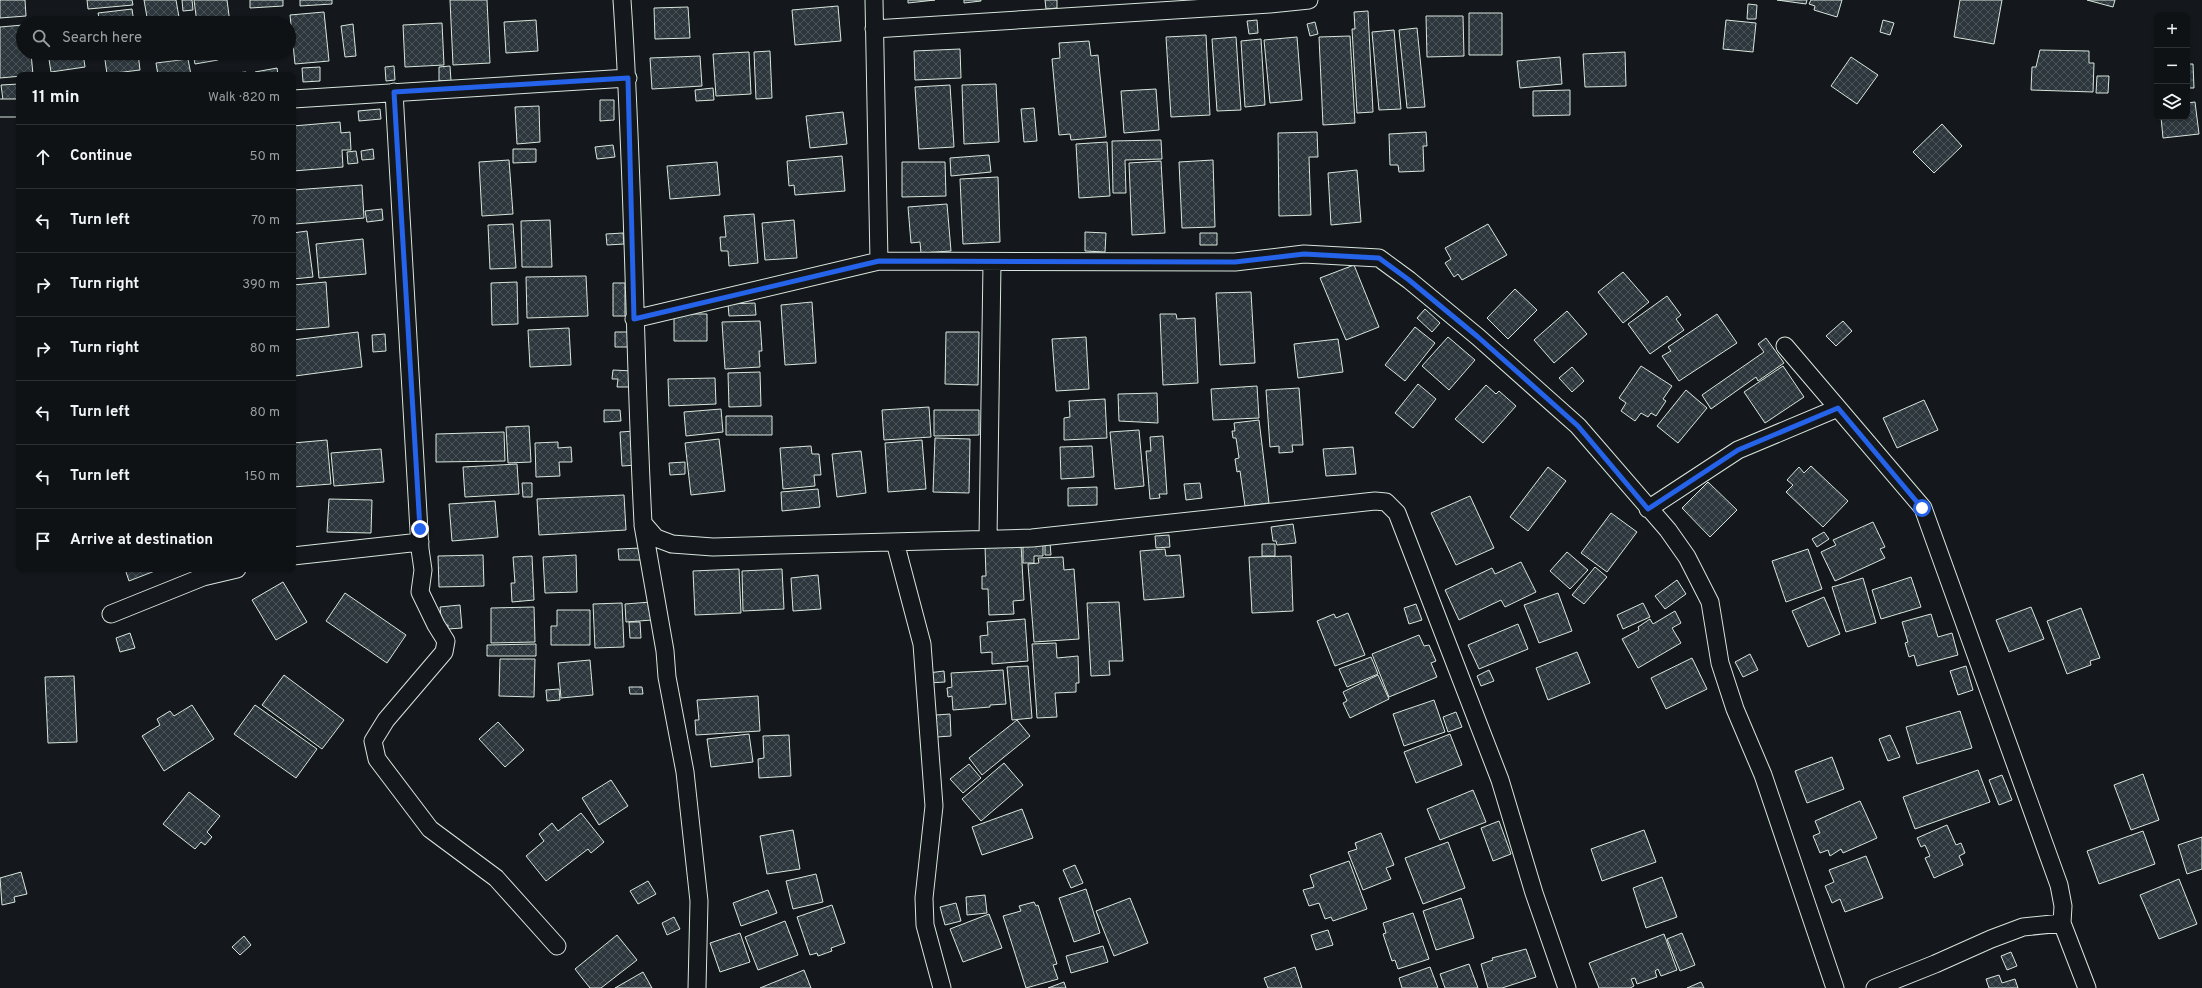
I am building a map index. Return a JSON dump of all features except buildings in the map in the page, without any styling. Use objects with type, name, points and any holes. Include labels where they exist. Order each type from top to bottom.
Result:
[{"type":"street","points":[[622,0],[628,78],[634,319],[643,523],[665,651],[667,677],[686,772],[700,901],[697,988]]},
{"type":"street","points":[[874,0],[879,261]]},
{"type":"street","points":[[874,29],[1270,4],[1309,0]]},
{"type":"street","points":[[296,99],[628,78]]},
{"type":"street","points":[[394,92],[420,542],[423,570],[420,592],[436,625],[446,641],[444,652],[386,720],[373,741],[377,759],[430,829],[496,878],[557,946]]},
{"type":"street","points":[[0,108],[16,108]]},
{"type":"street","points":[[634,319],[879,261],[1235,262],[1304,254],[1379,258],[1409,280],[1478,337],[1578,426],[1648,509],[1668,530],[1687,557],[1710,602],[1720,663],[1735,709],[1763,775],[1835,988]]},
{"type":"street","points":[[988,539],[992,262]]},
{"type":"street","points":[[1785,346],[1922,508],[2059,885],[2063,906],[2062,923],[2087,988]]},
{"type":"street","points":[[1648,509],[1738,450],[1838,408]]},
{"type":"street","points":[[643,523],[656,538],[672,544],[706,547],[895,542],[1032,538],[1375,501],[1386,502],[1397,512],[1500,780],[1534,893],[1567,988]]},
{"type":"street","points":[[296,556],[420,542]]},
{"type":"street","points":[[895,542],[922,644],[934,806],[924,898],[925,925],[942,988]]},
{"type":"street","points":[[111,614],[202,573]]},
{"type":"street","points":[[1875,988],[2023,927],[2062,923]]},
{"type":"route","points":[[420,529],[394,92],[628,78],[634,319],[879,261],[1235,262],[1304,254],[1379,258],[1409,280],[1478,337],[1578,426],[1648,509],[1738,450],[1838,408],[1922,508]]}]
